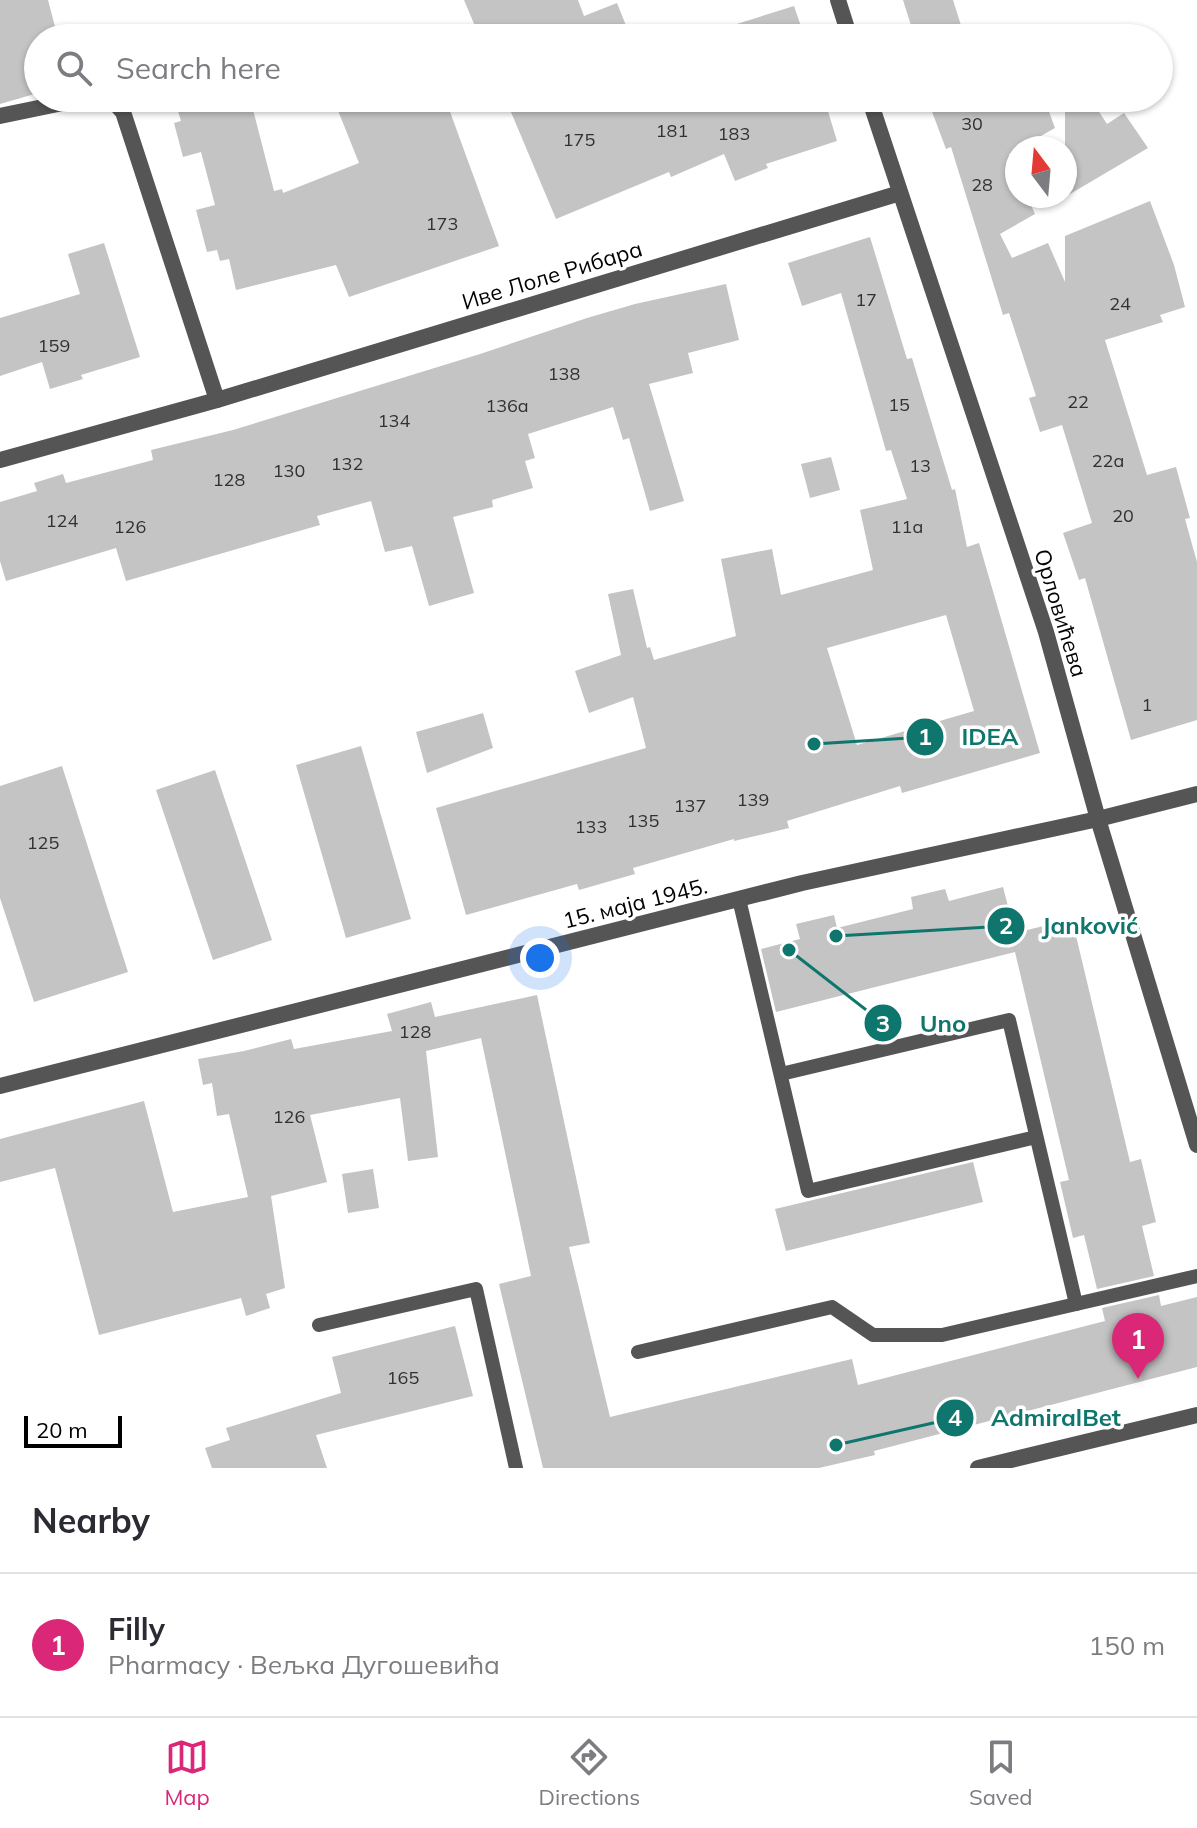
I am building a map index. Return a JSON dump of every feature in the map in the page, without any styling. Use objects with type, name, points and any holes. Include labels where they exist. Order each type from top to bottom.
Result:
[{"type":"street","points":[[838,0],[846,24]]},
{"type":"street","points":[[0,116],[24,111]]},
{"type":"street","points":[[123,112],[217,400]]},
{"type":"street","name":"Орловићева","points":[[874,112],[1046,632],[1098,819],[1197,1145]]},
{"type":"street","name":"Иве Лоле Рибара","points":[[0,460],[217,400],[900,193]]},
{"type":"street","name":"15. маја 1945.","points":[[0,1086],[739,899],[1197,794]]},
{"type":"street","points":[[978,1468],[1197,1415]]},
{"type":"lane","points":[[739,899],[808,1191],[1036,1137]]},
{"type":"lane","points":[[781,1074],[1009,1020],[1076,1304]]},
{"type":"lane","points":[[638,1352],[832,1307],[873,1335],[942,1335],[1197,1276]]},
{"type":"lane","points":[[319,1325],[476,1289],[516,1468]]},
{"type":"building","points":[[0,0],[48,0],[54,24],[24,24],[24,97],[0,104]]},
{"type":"building","points":[[464,0],[578,0],[584,16],[617,3],[625,24],[474,24]]},
{"type":"building","points":[[903,0],[953,0],[961,24],[911,24]]},
{"type":"building","points":[[794,6],[800,24],[737,24]]},
{"type":"building","points":[[178,112],[254,112],[274,191],[282,189],[283,193],[359,163],[339,112],[450,112],[499,246],[349,297],[336,265],[236,290],[229,259],[220,261],[217,250],[207,252],[196,210],[215,205],[201,152],[183,157],[174,123],[181,121]]},
{"type":"building","points":[[511,112],[828,112],[837,141],[766,164],[768,168],[735,181],[724,154],[671,177],[669,172],[556,219]]},
{"type":"building","points":[[932,112],[1049,112],[1055,128],[1041,136],[1005,136],[1005,208],[1032,208],[1035,214],[1000,234],[1012,258],[1048,243],[1065,282],[1065,236],[1150,201],[1174,265],[1185,307],[1160,315],[1163,322],[1105,340],[1147,475],[1176,467],[1190,518],[1185,519],[1197,562],[1197,720],[1131,740],[1085,578],[1079,580],[1063,533],[1092,523],[1062,425],[1040,432],[1029,398],[1036,396],[1009,313],[1003,315],[951,147],[946,149]]},
{"type":"building","points":[[1065,112],[1099,112],[1107,124],[1124,113],[1148,148],[1077,190],[1077,136],[1065,136]]},
{"type":"building","points":[[870,237],[907,359],[912,358],[952,490],[955,489],[967,547],[979,543],[1040,753],[902,793],[900,786],[787,821],[789,828],[734,839],[633,868],[635,874],[579,890],[577,884],[466,915],[436,808],[646,748],[633,697],[589,713],[575,671],[621,655],[608,594],[633,589],[647,648],[650,647],[654,660],[736,636],[721,559],[772,549],[781,595],[873,570],[860,510],[907,499],[891,450],[886,451],[841,293],[802,306],[788,263]],"holes":[[[946,615],[974,711],[857,745],[827,648]]]},
{"type":"building","points":[[104,243],[140,357],[81,375],[83,379],[50,389],[42,362],[0,376],[0,318],[80,294],[68,254]]},
{"type":"building","points":[[726,284],[739,340],[688,353],[693,373],[649,384],[684,501],[650,511],[629,438],[623,440],[613,407],[528,434],[535,458],[525,461],[533,488],[492,500],[493,507],[453,517],[474,593],[429,606],[412,546],[385,552],[371,501],[317,516],[320,525],[126,581],[116,548],[6,581],[0,561],[0,502],[37,491],[34,483],[63,474],[66,483],[153,460],[151,450],[233,430],[635,304]]},
{"type":"building","points":[[831,457],[840,490],[810,498],[801,464]]},
{"type":"building","points":[[483,713],[493,748],[427,773],[416,732]]},
{"type":"building","points":[[361,746],[411,919],[346,938],[296,765]]},
{"type":"building","points":[[62,766],[128,972],[34,1002],[0,898],[0,786]]},
{"type":"building","points":[[215,770],[272,940],[213,960],[156,790]]},
{"type":"building","points":[[1003,887],[1015,933],[1072,919],[1130,1162],[1141,1159],[1156,1222],[1142,1226],[1154,1276],[1097,1289],[1084,1235],[1073,1238],[1060,1182],[1069,1180],[1015,952],[776,1012],[761,949],[800,939],[796,924],[834,915],[837,928],[913,909],[911,897],[945,889],[949,901]]},
{"type":"building","points":[[537,995],[590,1243],[569,1247],[610,1417],[852,1359],[858,1385],[1105,1321],[1102,1308],[1159,1295],[1161,1306],[1197,1297],[1197,1367],[819,1468],[543,1468],[499,1284],[531,1276],[481,1038],[426,1051],[438,1157],[408,1161],[400,1098],[310,1115],[327,1182],[271,1196],[285,1288],[266,1294],[270,1308],[246,1316],[241,1298],[99,1335],[55,1168],[0,1182],[0,1139],[144,1101],[173,1212],[248,1197],[229,1114],[217,1116],[212,1083],[203,1085],[198,1059],[291,1039],[294,1049],[392,1031],[387,1014],[431,1002],[435,1017]]},
{"type":"building","points":[[973,1162],[983,1202],[786,1251],[775,1209]]},
{"type":"building","points":[[373,1169],[379,1208],[348,1213],[342,1174]]},
{"type":"building","points":[[455,1326],[473,1396],[316,1435],[327,1468],[212,1468],[205,1448],[230,1440],[226,1428],[341,1393],[332,1357]]},
{"type":"place","name":"IDEA","points":[[814,744]]},
{"type":"place","name":"Janković","points":[[836,936]]},
{"type":"place","name":"Uno","points":[[789,950]]},
{"type":"place","name":"Filly","points":[[1138,1379]]},
{"type":"place","name":"AdmiralBet","points":[[836,1445]]}]
